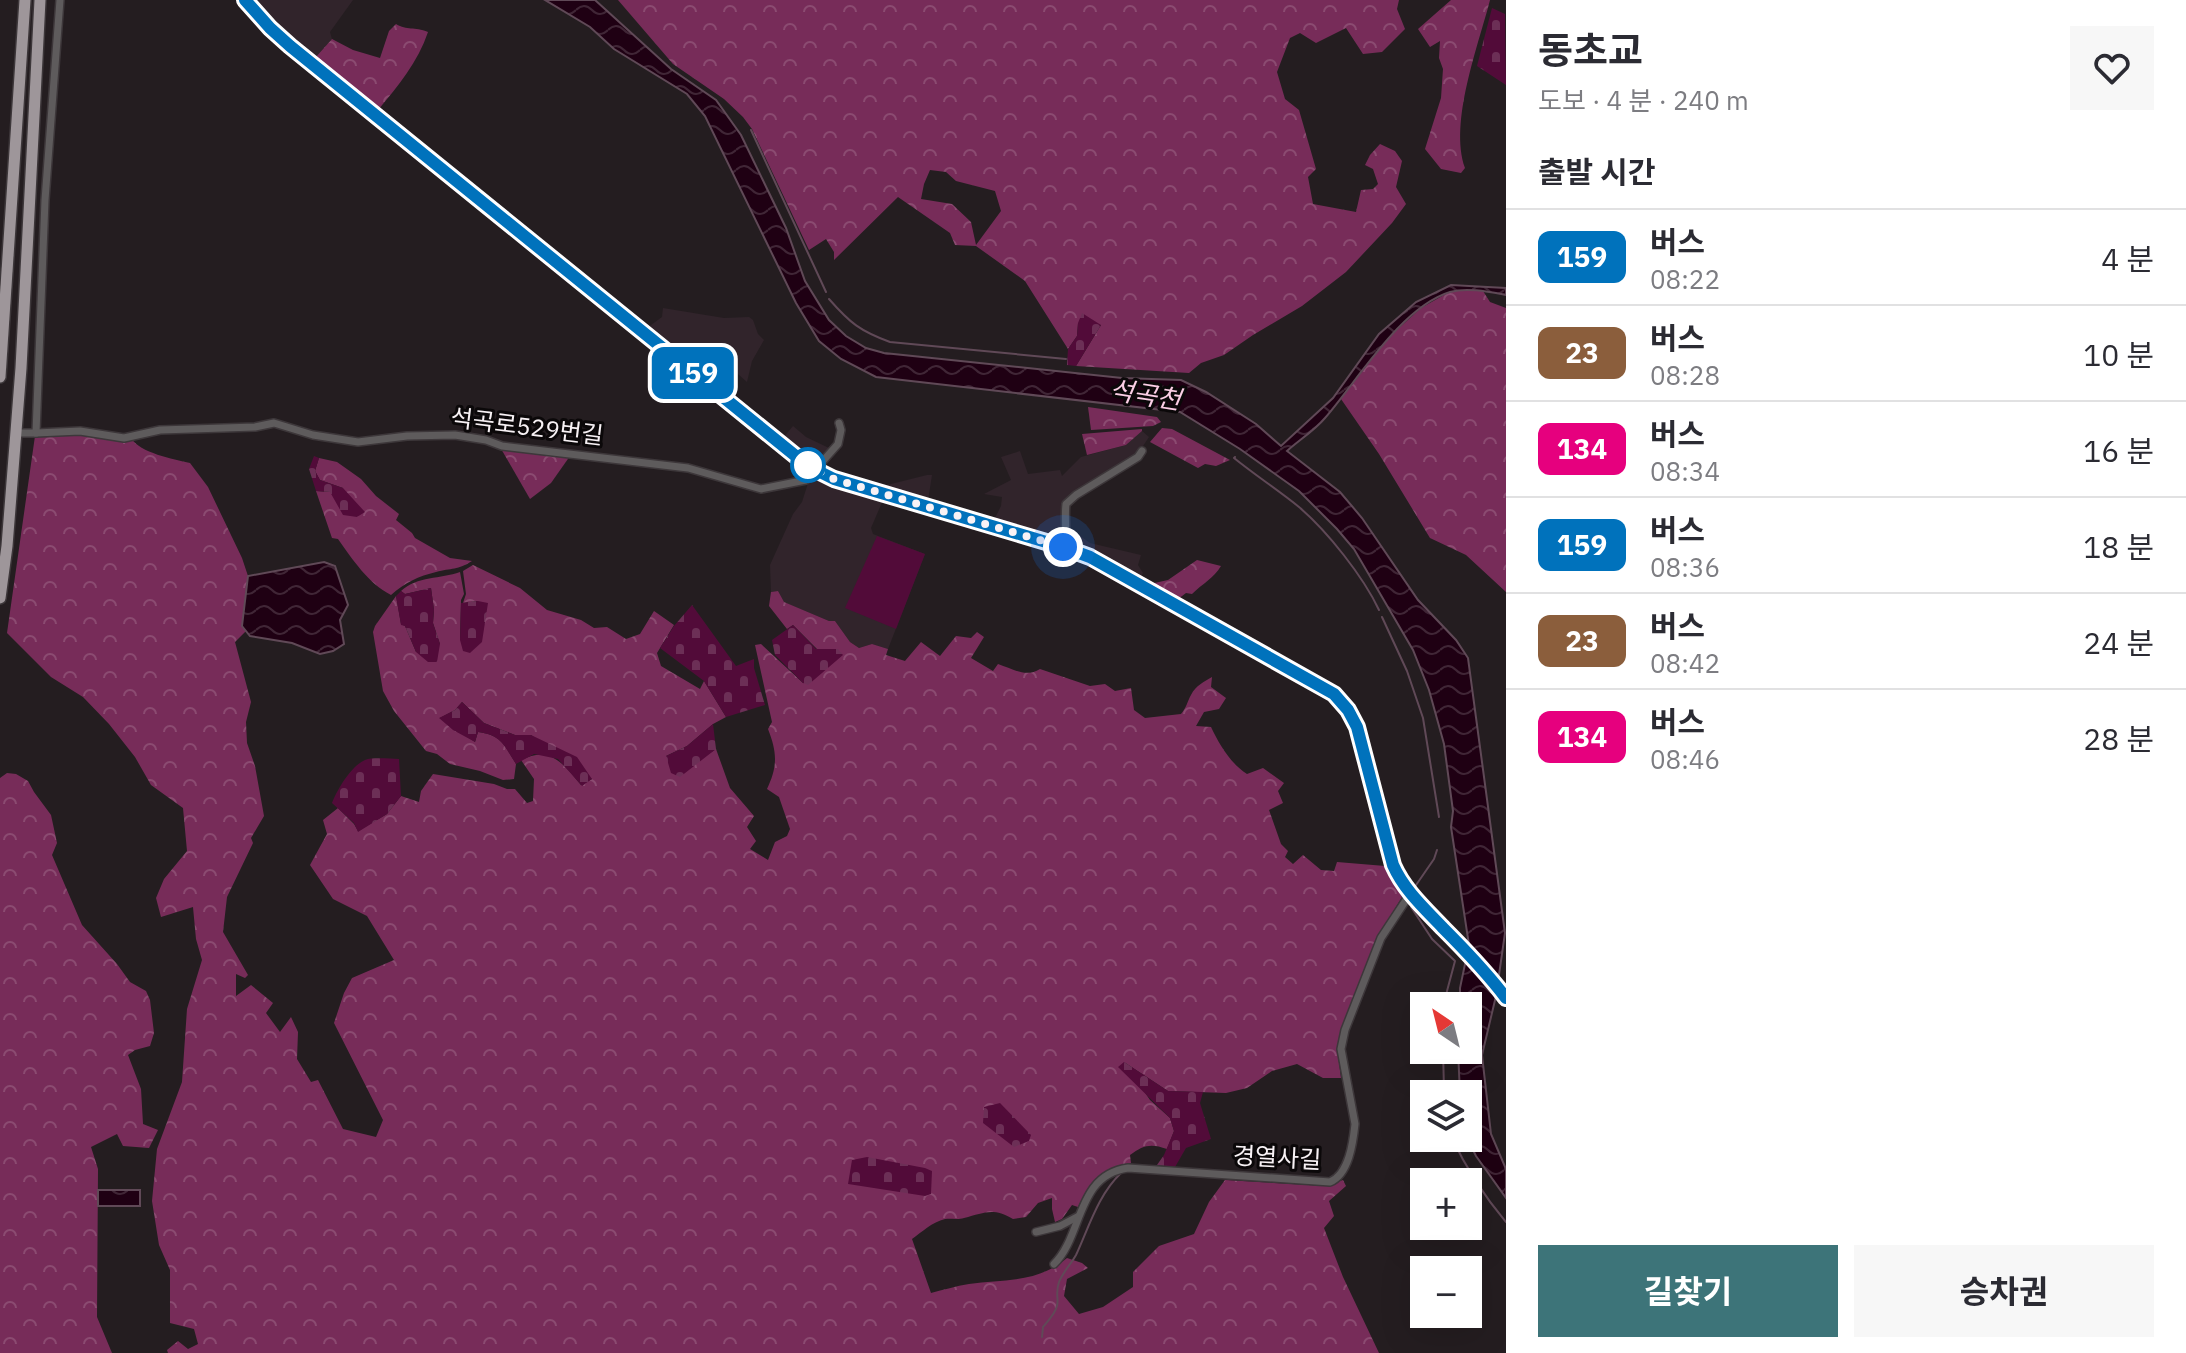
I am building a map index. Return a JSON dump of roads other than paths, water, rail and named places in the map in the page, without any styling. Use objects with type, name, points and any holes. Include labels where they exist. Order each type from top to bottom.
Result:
[{"type":"main road","points":[[0,377],[24,2]]},
{"type":"main road","points":[[0,598],[21,368],[41,2]]},
{"type":"street","points":[[36,433],[45,200],[60,0]]},
{"type":"street","points":[[245,0],[290,46],[800,460],[834,479],[1090,557],[1334,694],[1357,727],[1393,865],[1410,894],[1502,993]]},
{"type":"street","points":[[0,367],[21,368]]},
{"type":"street","name":"석곡로529번길","points":[[16,433],[80,431],[124,438],[160,430],[255,427],[274,423],[313,435],[358,442],[407,436],[455,435],[502,446],[688,468],[761,489],[806,480],[816,470]]},
{"type":"street","points":[[816,470],[838,444],[839,423]]},
{"type":"street","points":[[1063,547],[1067,539],[1064,524],[1066,504],[1138,457],[1142,451]]},
{"type":"street","name":"경열사길","points":[[1054,1264],[1063,1255],[1077,1217],[1098,1181],[1119,1169],[1330,1182],[1342,1173],[1355,1124],[1341,1049],[1345,1030],[1381,938],[1410,894]]},
{"type":"street","points":[[1036,1232],[1060,1226],[1077,1217]]},
{"type":"water","name":"석곡천","points":[[545,0],[595,0],[671,69],[716,100],[741,135],[786,228],[805,281],[829,320],[846,336],[866,348],[884,353],[1122,378],[1181,380],[1256,424],[1281,446],[1333,398],[1379,334],[1416,302],[1451,285],[1506,288],[1506,295],[1471,290],[1450,292],[1414,313],[1382,346],[1321,423],[1287,451],[1340,492],[1362,518],[1418,600],[1456,640],[1468,658],[1505,933],[1496,996],[1482,1055],[1482,992],[1460,992],[1469,945],[1451,827],[1453,811],[1444,744],[1429,690],[1413,650],[1354,549],[1337,529],[1299,491],[1180,412],[876,377],[841,359],[819,341],[796,303],[705,116],[687,94],[614,49],[590,27]]},
{"type":"water","points":[[324,562],[335,566],[348,605],[340,620],[344,644],[320,654],[292,643],[250,636],[242,626],[248,576]]},
{"type":"water","points":[[1482,1055],[1491,1134],[1506,1169],[1506,1198],[1474,1152],[1482,1152],[1482,1080],[1459,1080],[1459,1064],[1482,1064]]},
{"type":"water","points":[[98,1190],[140,1190],[140,1206],[98,1206]]},
{"type":"waterway","points":[[751,130],[826,292]]},
{"type":"waterway","points":[[829,299],[856,325],[890,342],[1066,359]]},
{"type":"waterway","points":[[1235,457],[1321,528],[1354,569],[1379,610]]},
{"type":"waterway","points":[[1382,617],[1407,671],[1423,718],[1439,817]]},
{"type":"waterway","points":[[1420,896],[1414,888],[1437,850]]},
{"type":"waterway","points":[[1411,907],[1432,939],[1455,961],[1447,992]]},
{"type":"waterway","points":[[1443,1064],[1444,1080]]},
{"type":"waterway","points":[[1459,1152],[1476,1182],[1506,1222]]},
{"type":"waterway","points":[[1042,1337],[1043,1327],[1057,1306],[1061,1278],[1076,1255],[1100,1201],[1121,1173]]}]
